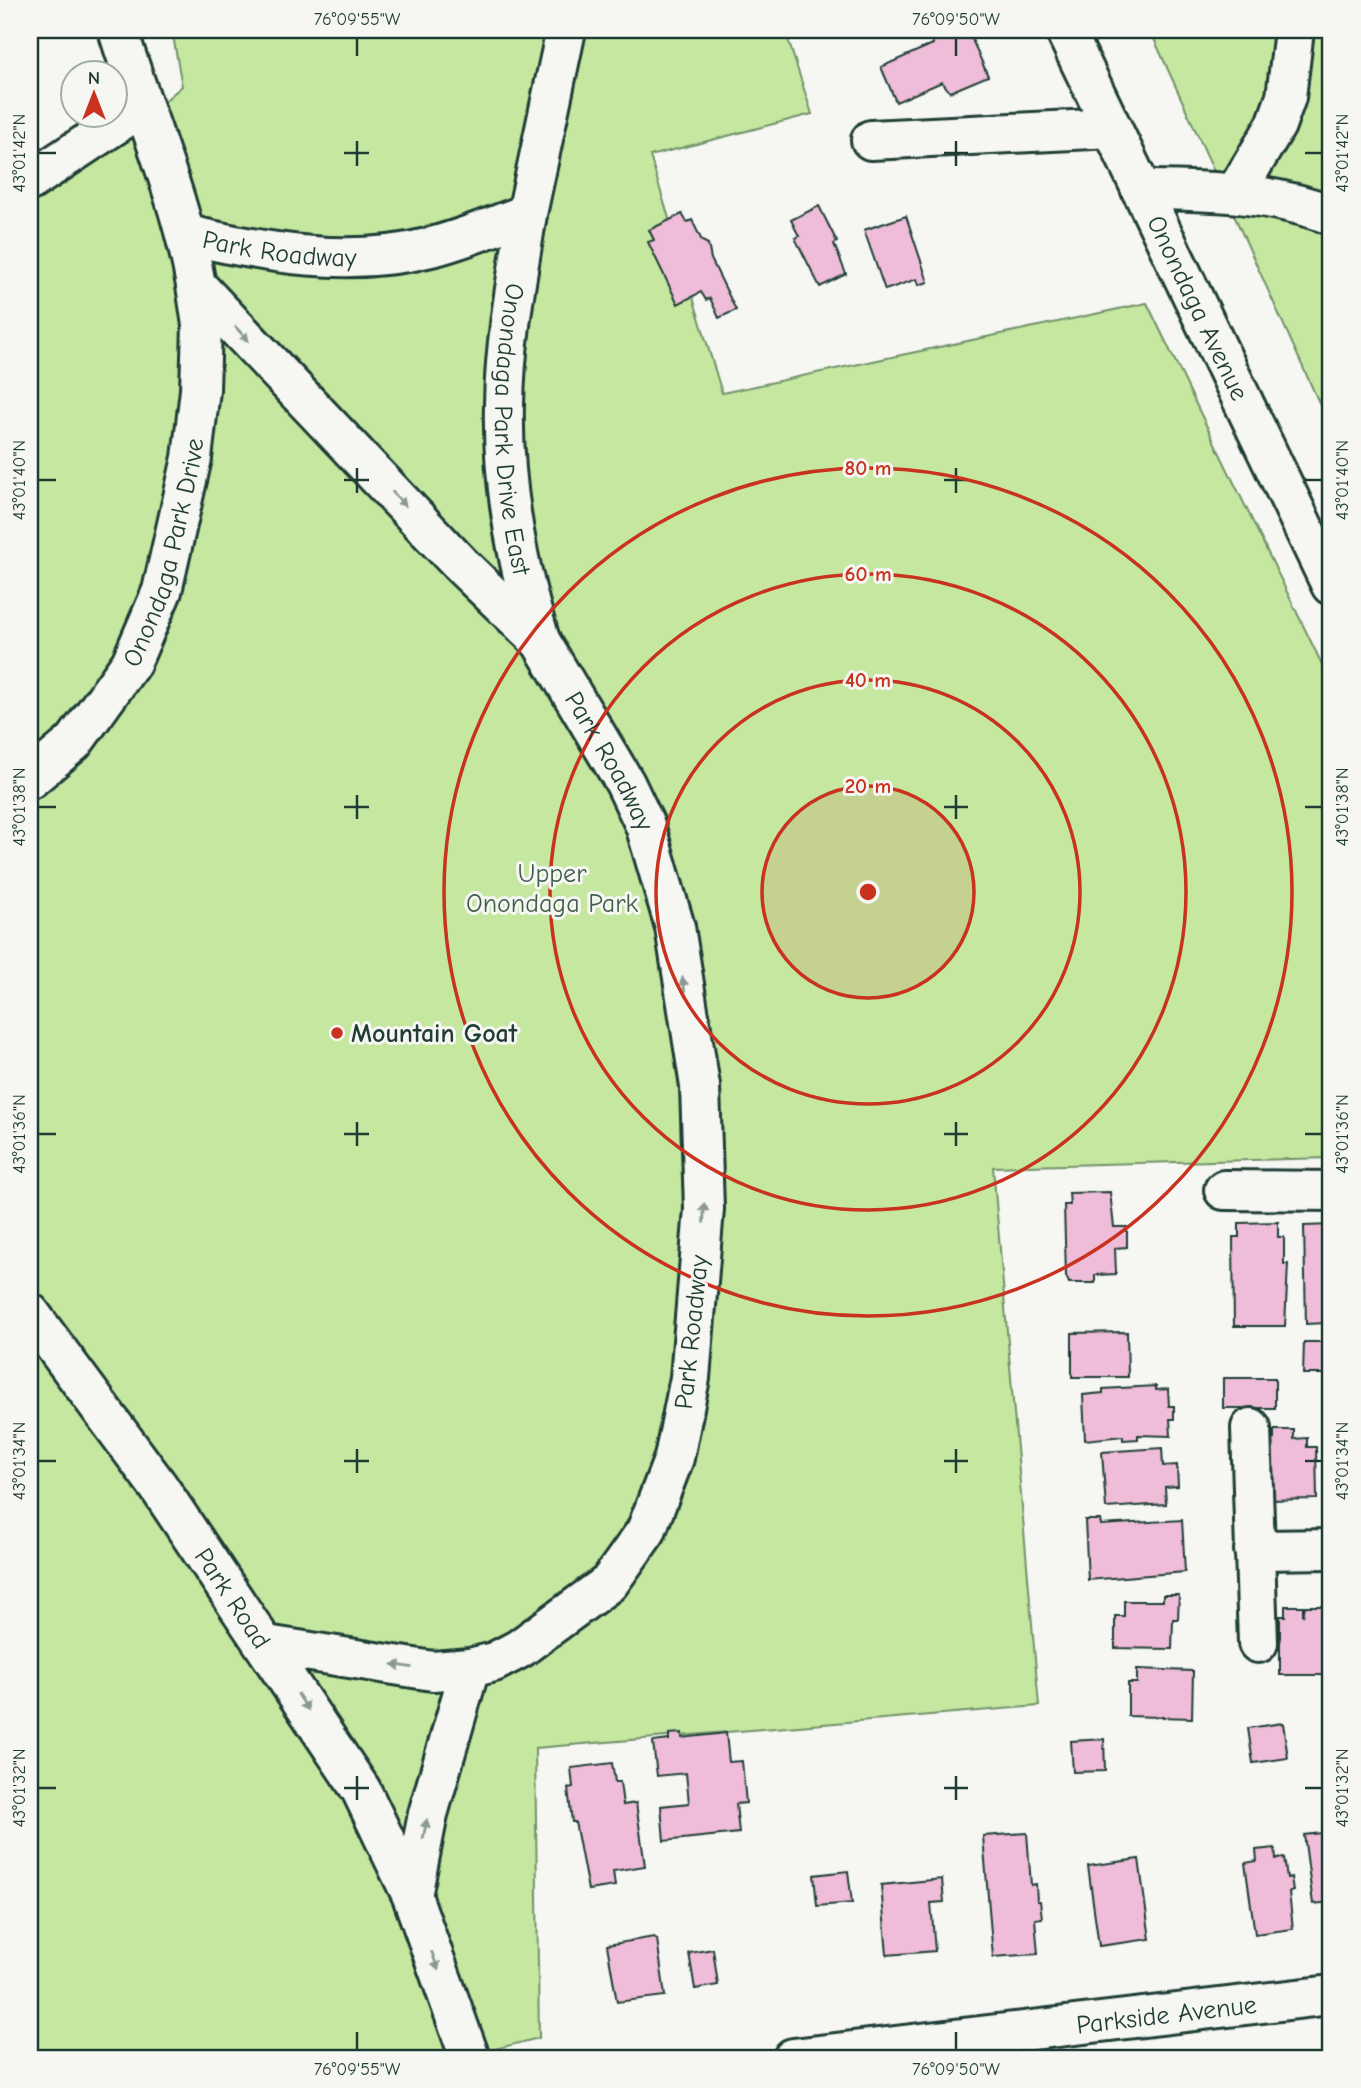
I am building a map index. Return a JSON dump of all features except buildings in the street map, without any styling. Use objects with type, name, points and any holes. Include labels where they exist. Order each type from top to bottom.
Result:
[{"type":"street","points":[[118,30],[142,107],[188,235]]},
{"type":"street","points":[[527,214],[566,30]]},
{"type":"street","name":"Onondaga Avenue","points":[[1065,30],[1331,585]]},
{"type":"street","points":[[1236,192],[1276,125],[1286,97],[1294,30]]},
{"type":"street","points":[[30,181],[142,107]]},
{"type":"street","points":[[871,139],[1112,128]]},
{"type":"street","points":[[1141,190],[1236,192],[1298,202],[1331,215]]},
{"type":"street","name":"Park Roadway","points":[[470,1668],[494,1662],[519,1649],[609,1583],[646,1531],[674,1458],[690,1377],[704,1209],[700,1086],[675,927],[645,825],[541,642],[461,565],[196,285],[188,235],[250,250],[351,258],[430,248],[527,214]]},
{"type":"street","name":"Onondaga Park Drive East","points":[[527,214],[509,332],[504,405],[512,527],[522,579],[541,642]]},
{"type":"street","name":"Onondaga Park Drive","points":[[30,779],[74,742],[131,663],[162,591],[192,458],[200,390],[202,325],[196,285]]},
{"type":"street","points":[[1224,1190],[1331,1191]]},
{"type":"street","name":"Park Road","points":[[30,1313],[158,1486],[266,1645],[361,1790],[412,1896]]},
{"type":"street","points":[[1251,1428],[1258,1643]]},
{"type":"street","points":[[1254,1550],[1331,1549]]},
{"type":"street","points":[[266,1645],[433,1671],[470,1668],[428,1814],[412,1896],[470,2058]]},
{"type":"street","name":"Parkside Avenue","points":[[793,2058],[1331,1995]]},
{"type":"green space","name":"Upper Onondaga Park","points":[[172,30],[785,30],[812,114],[650,156],[722,393],[1147,303],[1331,683],[1331,1158],[993,1167],[1039,1706],[535,1748],[539,2038],[459,2058],[30,2058],[30,205],[110,148],[182,86]]},
{"type":"green space","points":[[1150,30],[1331,30],[1331,429]]},
{"type":"place","name":"Mountain Goat","points":[[337,1033]]}]
